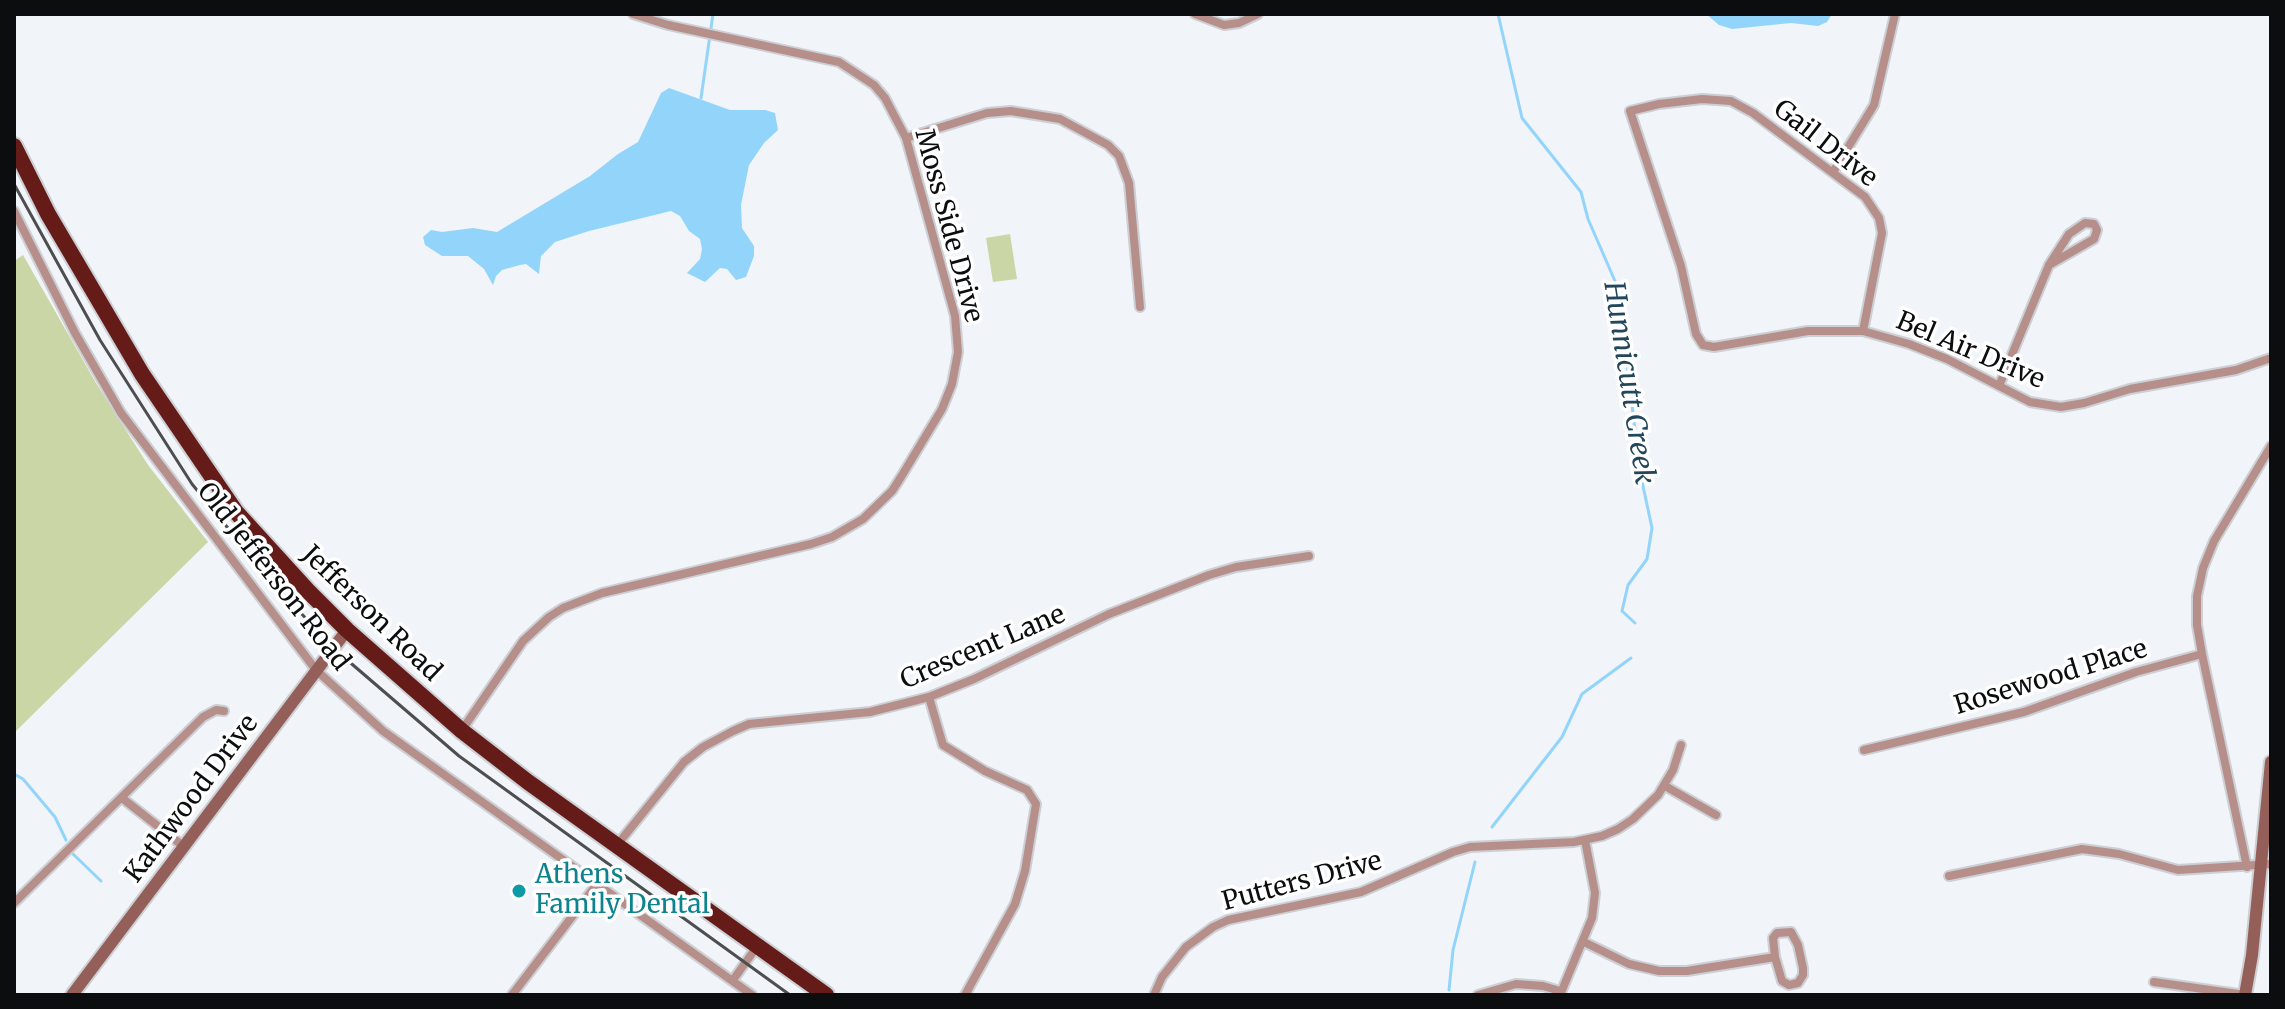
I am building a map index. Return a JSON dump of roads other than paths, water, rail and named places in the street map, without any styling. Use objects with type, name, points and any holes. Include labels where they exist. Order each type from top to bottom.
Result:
[{"type":"highway","name":"Jefferson Road","points":[[14,146],[48,214],[142,374],[228,500],[308,591],[347,630],[462,731],[826,995]]},
{"type":"street","name":"Moss Side Drive","points":[[462,731],[523,641],[563,608],[602,593],[832,537],[863,519],[892,491],[942,409],[952,384],[958,352],[955,316],[906,138],[885,98],[857,72],[839,62],[668,25],[633,14]]},
{"type":"street","points":[[1195,14],[1224,25],[1239,23],[1258,14]]},
{"type":"street","points":[[1833,172],[1874,105],[1895,14]]},
{"type":"street","name":"Gail Drive","points":[[1630,111],[1691,100],[1731,101],[1753,113],[1865,197],[1881,226],[1880,251],[1863,331]]},
{"type":"street","points":[[906,138],[987,113],[1011,111],[1060,119],[1108,145],[1119,156],[1129,183],[1140,307]]},
{"type":"street","name":"Bel Air Drive","points":[[1630,111],[1681,266],[1700,342],[1710,347],[1808,331],[1881,334],[1934,354],[2030,402],[2061,407],[2130,389],[2236,370],[2271,358]]},
{"type":"street","name":"Old Jefferson Road","points":[[14,211],[85,353],[121,413],[316,670],[383,731],[752,995]]},
{"type":"street","points":[[1999,386],[2049,265],[2057,249],[2074,229],[2085,223],[2094,224],[2097,230],[2094,239],[2049,265]]},
{"type":"street","points":[[2259,866],[2220,727],[2202,654],[2196,611],[2203,568],[2214,541],[2271,446]]},
{"type":"street","name":"Crescent Lane","points":[[617,845],[684,762],[719,737],[749,724],[870,712],[929,697],[1003,666],[1109,614],[1209,575],[1309,556]]},
{"type":"street","name":"Kathwood Drive","points":[[72,995],[347,630]]},
{"type":"street","name":"Rosewood Place","points":[[1864,750],[2024,712],[2126,675],[2202,654]]},
{"type":"street","points":[[929,697],[943,745],[985,771],[1027,790],[1036,804],[1025,871],[1008,923],[965,995]]},
{"type":"street","points":[[14,903],[203,717],[216,710],[224,711]]},
{"type":"street","name":"Putters Drive","points":[[1154,995],[1167,970],[1186,947],[1228,920],[1361,892],[1470,847],[1585,840],[1602,836],[1633,819],[1649,805],[1665,786],[1681,745]]},
{"type":"street","points":[[2154,982],[2245,995],[2252,955],[2271,762]]},
{"type":"street","points":[[1665,786],[1716,815]]},
{"type":"street","points":[[122,798],[183,846]]},
{"type":"street","points":[[1478,995],[1516,984],[1543,986],[1560,993],[1592,918],[1595,893],[1585,840]]},
{"type":"street","points":[[1949,876],[2082,849],[2119,854],[2178,870],[2259,866]]},
{"type":"street","points":[[512,995],[597,884]]},
{"type":"street","points":[[1791,932],[1798,945],[1803,968],[1798,983],[1789,985],[1782,981],[1775,957],[1773,938],[1777,933],[1791,932]]},
{"type":"street","points":[[1584,942],[1629,964],[1659,971],[1687,971],[1775,957]]},
{"type":"street","points":[[733,980],[758,945]]},
{"type":"water","points":[[1706,14],[1832,14],[1827,22],[1818,26],[1791,23],[1732,29],[1719,25]]},
{"type":"water","points":[[669,88],[730,110],[775,113],[778,130],[764,143],[749,165],[741,205],[742,228],[754,246],[754,256],[746,277],[736,280],[727,269],[720,268],[705,282],[687,273],[700,259],[700,239],[689,231],[680,216],[671,211],[555,242],[541,256],[539,274],[526,264],[520,265],[502,270],[493,285],[484,269],[468,256],[442,256],[425,245],[423,237],[431,230],[442,232],[473,228],[497,232],[590,176],[638,142],[661,93]]},
{"type":"waterway","points":[[701,98],[713,14]]},
{"type":"waterway","name":"Hunnicutt Creek","points":[[1498,14],[1522,118],[1581,192],[1588,219],[1618,288],[1640,472],[1652,528],[1647,559],[1628,585],[1622,611],[1635,623]]},
{"type":"waterway","name":"Hunnicutt Creek","points":[[1492,827],[1562,737],[1582,694],[1631,658]]},
{"type":"waterway","points":[[14,774],[23,779],[55,817],[66,840]]},
{"type":"waterway","points":[[73,854],[101,881]]},
{"type":"waterway","name":"Hunnicutt Creek","points":[[1449,990],[1453,950],[1475,862]]},
{"type":"railway","points":[[14,184],[100,340],[192,484],[267,576],[332,647],[459,756],[790,995]]},
{"type":"place","name":"Athens Family Dental","points":[[519,891]]}]
